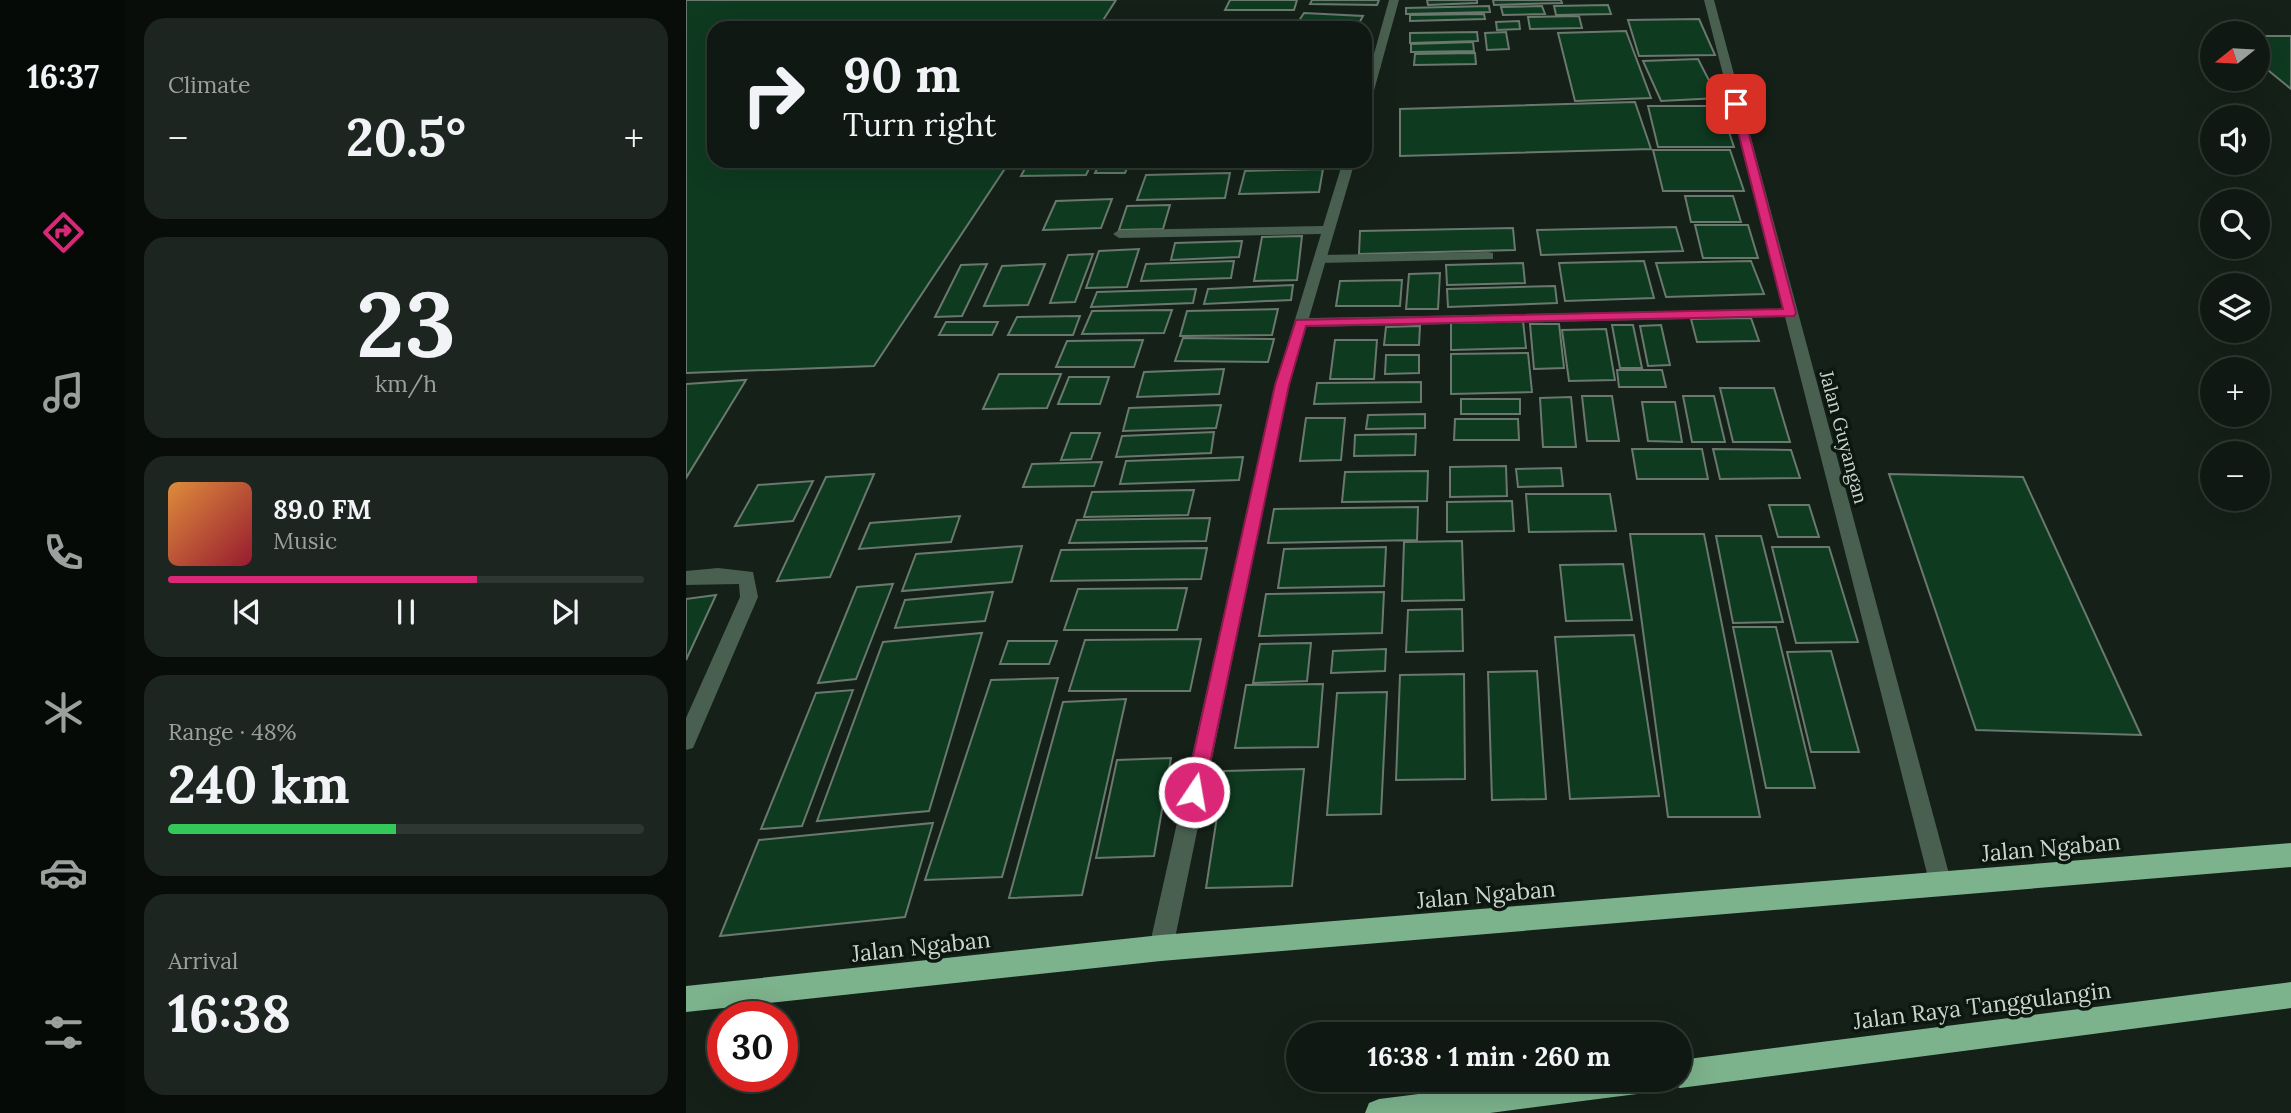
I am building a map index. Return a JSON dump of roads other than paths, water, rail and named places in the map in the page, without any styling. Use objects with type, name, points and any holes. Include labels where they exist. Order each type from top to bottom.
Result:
[{"type":"highway","name":"Jalan Ngaban","points":[[686,999],[1161,948],[2291,855]]},
{"type":"highway","name":"Jalan Raya Tanggulangin","points":[[1692,1072],[2291,995]]},
{"type":"highway","points":[[1379,1113],[1543,1092]]},
{"type":"street","points":[[1372,64],[1394,0]]},
{"type":"street","name":"Jalan Guyangan","points":[[1709,0],[1941,885]]},
{"type":"street","points":[[1161,948],[1282,385],[1347,168]]},
{"type":"street","points":[[1119,234],[1329,230]]},
{"type":"street","points":[[1320,259],[1488,256]]},
{"type":"street","points":[[1301,323],[1790,313]]},
{"type":"street","points":[[686,578],[733,575],[747,577],[750,585],[749,597],[686,741]]}]
